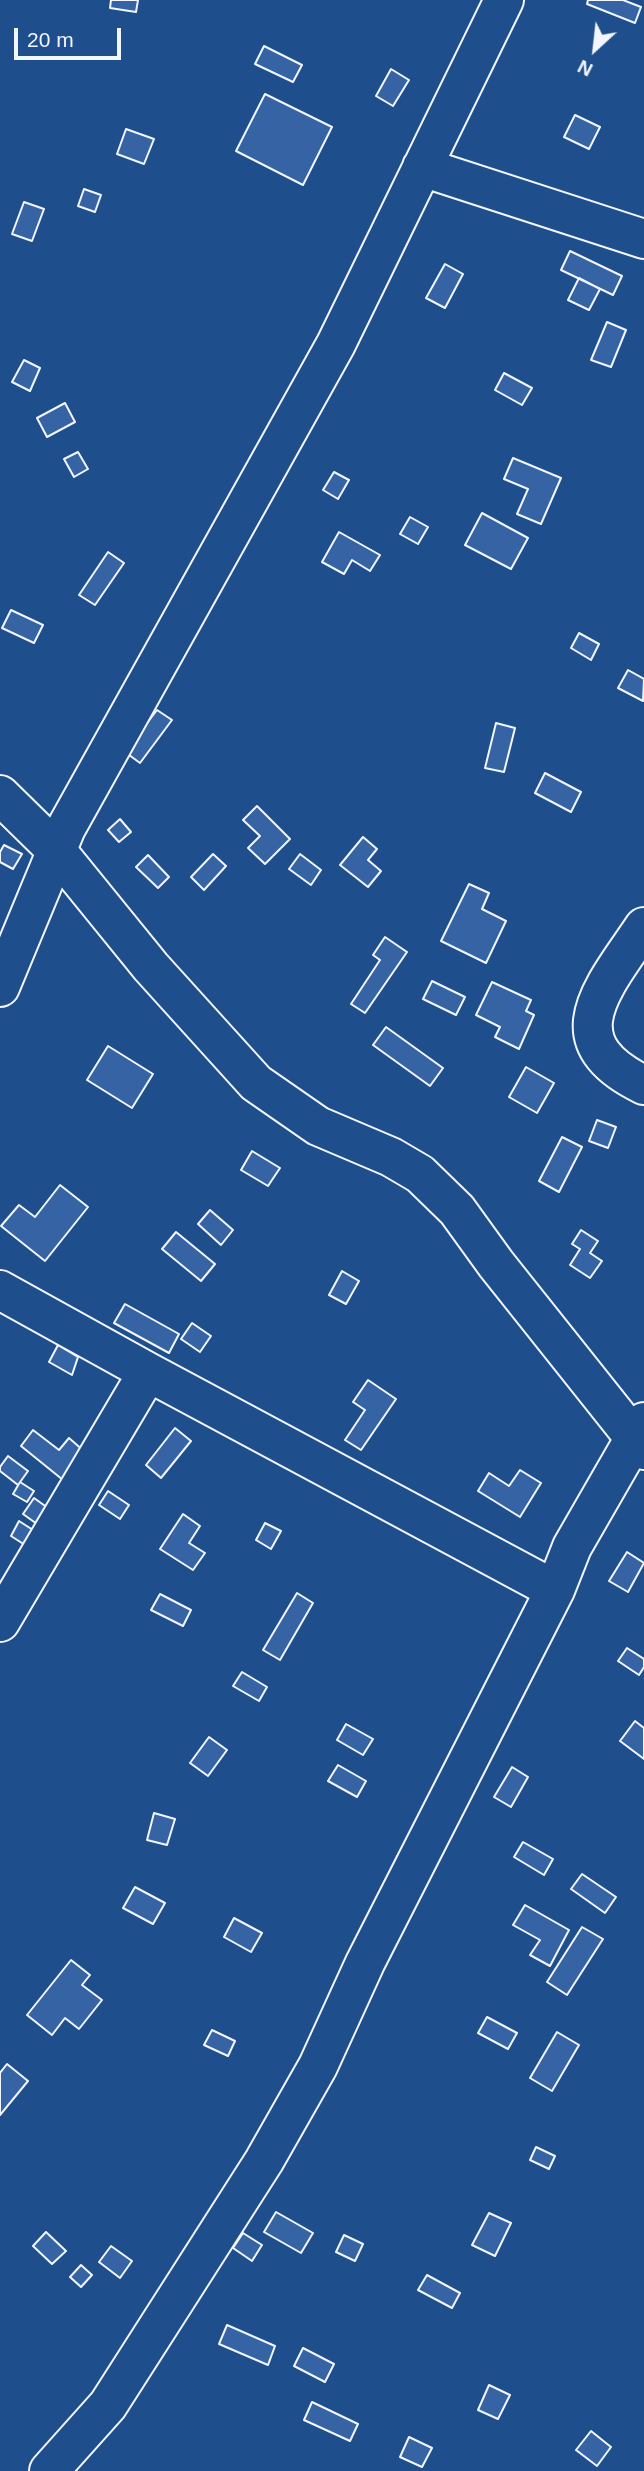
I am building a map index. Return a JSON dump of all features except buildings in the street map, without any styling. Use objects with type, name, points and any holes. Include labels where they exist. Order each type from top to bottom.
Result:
[{"type":"street","points":[[0,986],[56,850],[175,629],[336,344],[504,0]]},
{"type":"street","points":[[422,167],[644,239]]},
{"type":"street","points":[[0,795],[56,850],[150,967],[256,1083],[318,1125],[391,1157],[420,1174],[457,1210],[496,1264],[641,1436],[572,1547],[555,1590],[365,1963],[318,2066],[264,2161],[108,2405],[53,2470]]},
{"type":"street","points":[[644,927],[602,990],[594,1006],[592,1026],[595,1045],[612,1066],[644,1085]]},
{"type":"street","points":[[0,1290],[148,1373],[555,1590]]},
{"type":"street","points":[[0,1622],[148,1373]]}]
